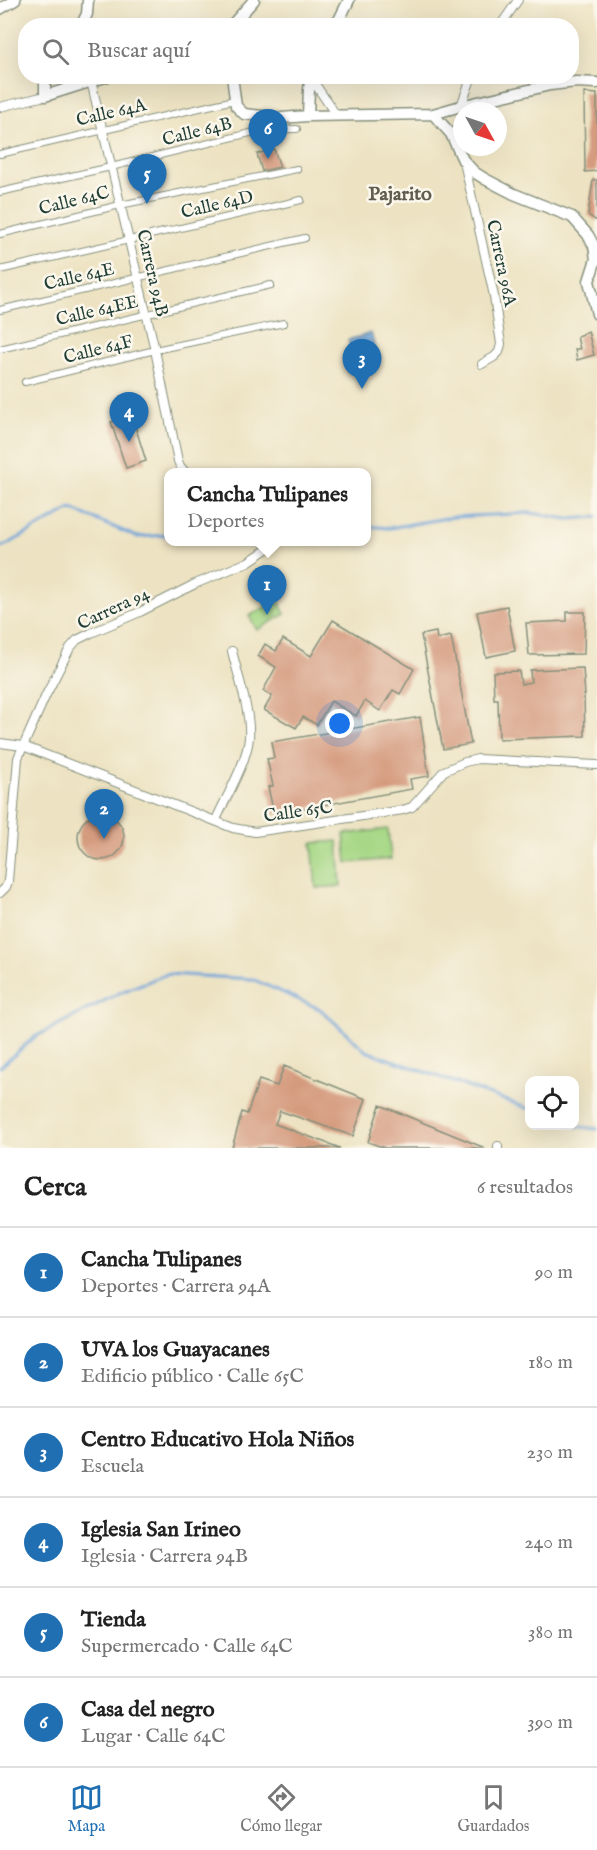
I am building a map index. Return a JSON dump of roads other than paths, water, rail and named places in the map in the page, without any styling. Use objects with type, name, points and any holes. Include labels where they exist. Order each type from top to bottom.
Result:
[{"type":"street","points":[[0,9],[15,0]]},
{"type":"street","points":[[85,18],[88,0]]},
{"type":"street","points":[[238,18],[254,0]]},
{"type":"street","points":[[340,18],[349,0]]},
{"type":"street","points":[[506,18],[518,0]]},
{"type":"street","points":[[579,82],[597,83]]},
{"type":"street","points":[[45,84],[45,96]]},
{"type":"street","points":[[0,108],[82,84]]},
{"type":"street","name":"Carrera 94B","points":[[92,84],[155,350],[178,461],[182,468]]},
{"type":"street","points":[[233,84],[236,106],[244,114],[281,118],[433,114],[453,108]]},
{"type":"street","points":[[308,116],[310,84]]},
{"type":"street","points":[[316,84],[336,115]]},
{"type":"street","points":[[462,102],[469,84]]},
{"type":"street","points":[[478,102],[559,84]]},
{"type":"street","name":"Calle 64A","points":[[0,154],[230,101]]},
{"type":"street","points":[[433,114],[451,134],[463,160],[474,172],[538,204],[572,216],[588,235],[594,246],[596,259],[589,281],[597,314]]},
{"type":"street","name":"Calle 64B","points":[[0,192],[263,130],[297,129]]},
{"type":"street","name":"Carrera 96A","points":[[463,160],[496,306],[501,344],[499,352],[482,364]]},
{"type":"street","name":"Calle 64C","points":[[0,234],[120,205],[297,169]]},
{"type":"street","name":"Calle 64D","points":[[0,270],[301,201]]},
{"type":"street","name":"Calle 64E","points":[[0,310],[305,238]]},
{"type":"street","name":"Calle 64EE","points":[[0,349],[271,285]]},
{"type":"street","name":"Calle 64F","points":[[25,382],[155,350],[284,323]]},
{"type":"street","name":"Carrera 94","points":[[0,893],[8,881],[18,758],[70,648],[77,640],[195,584],[248,562],[266,550],[268,546]]},
{"type":"street","points":[[216,820],[244,758],[249,739],[249,722],[232,651]]},
{"type":"street","name":"Calle 65C","points":[[0,743],[22,746],[233,828],[255,832],[403,810],[412,807],[444,771],[454,765],[478,759],[597,765]]},
{"type":"water","points":[[371,333],[375,348],[352,355],[348,340]]},
{"type":"waterway","points":[[0,547],[71,509],[137,537],[164,535]]},
{"type":"waterway","points":[[371,526],[389,528],[453,517],[531,513],[568,519],[597,517]]},
{"type":"waterway","points":[[0,1067],[35,1037],[121,992],[167,974],[252,979],[320,1009],[366,1051],[525,1107]]},
{"type":"waterway","points":[[579,1127],[597,1129]]},
{"type":"place","name":"Casa del negro","points":[[268,159]]},
{"type":"place","name":"Tienda","points":[[147,204]]},
{"type":"place","name":"Centro Educativo Hola Niños","points":[[362,389]]},
{"type":"place","name":"Iglesia San Irineo","points":[[129,442]]},
{"type":"place","name":"Cancha Tulipanes","points":[[267,615]]},
{"type":"place","name":"UVA los Guayacanes","points":[[104,839]]},
{"type":"district","name":"Pajarito","points":[[400,193]]}]
